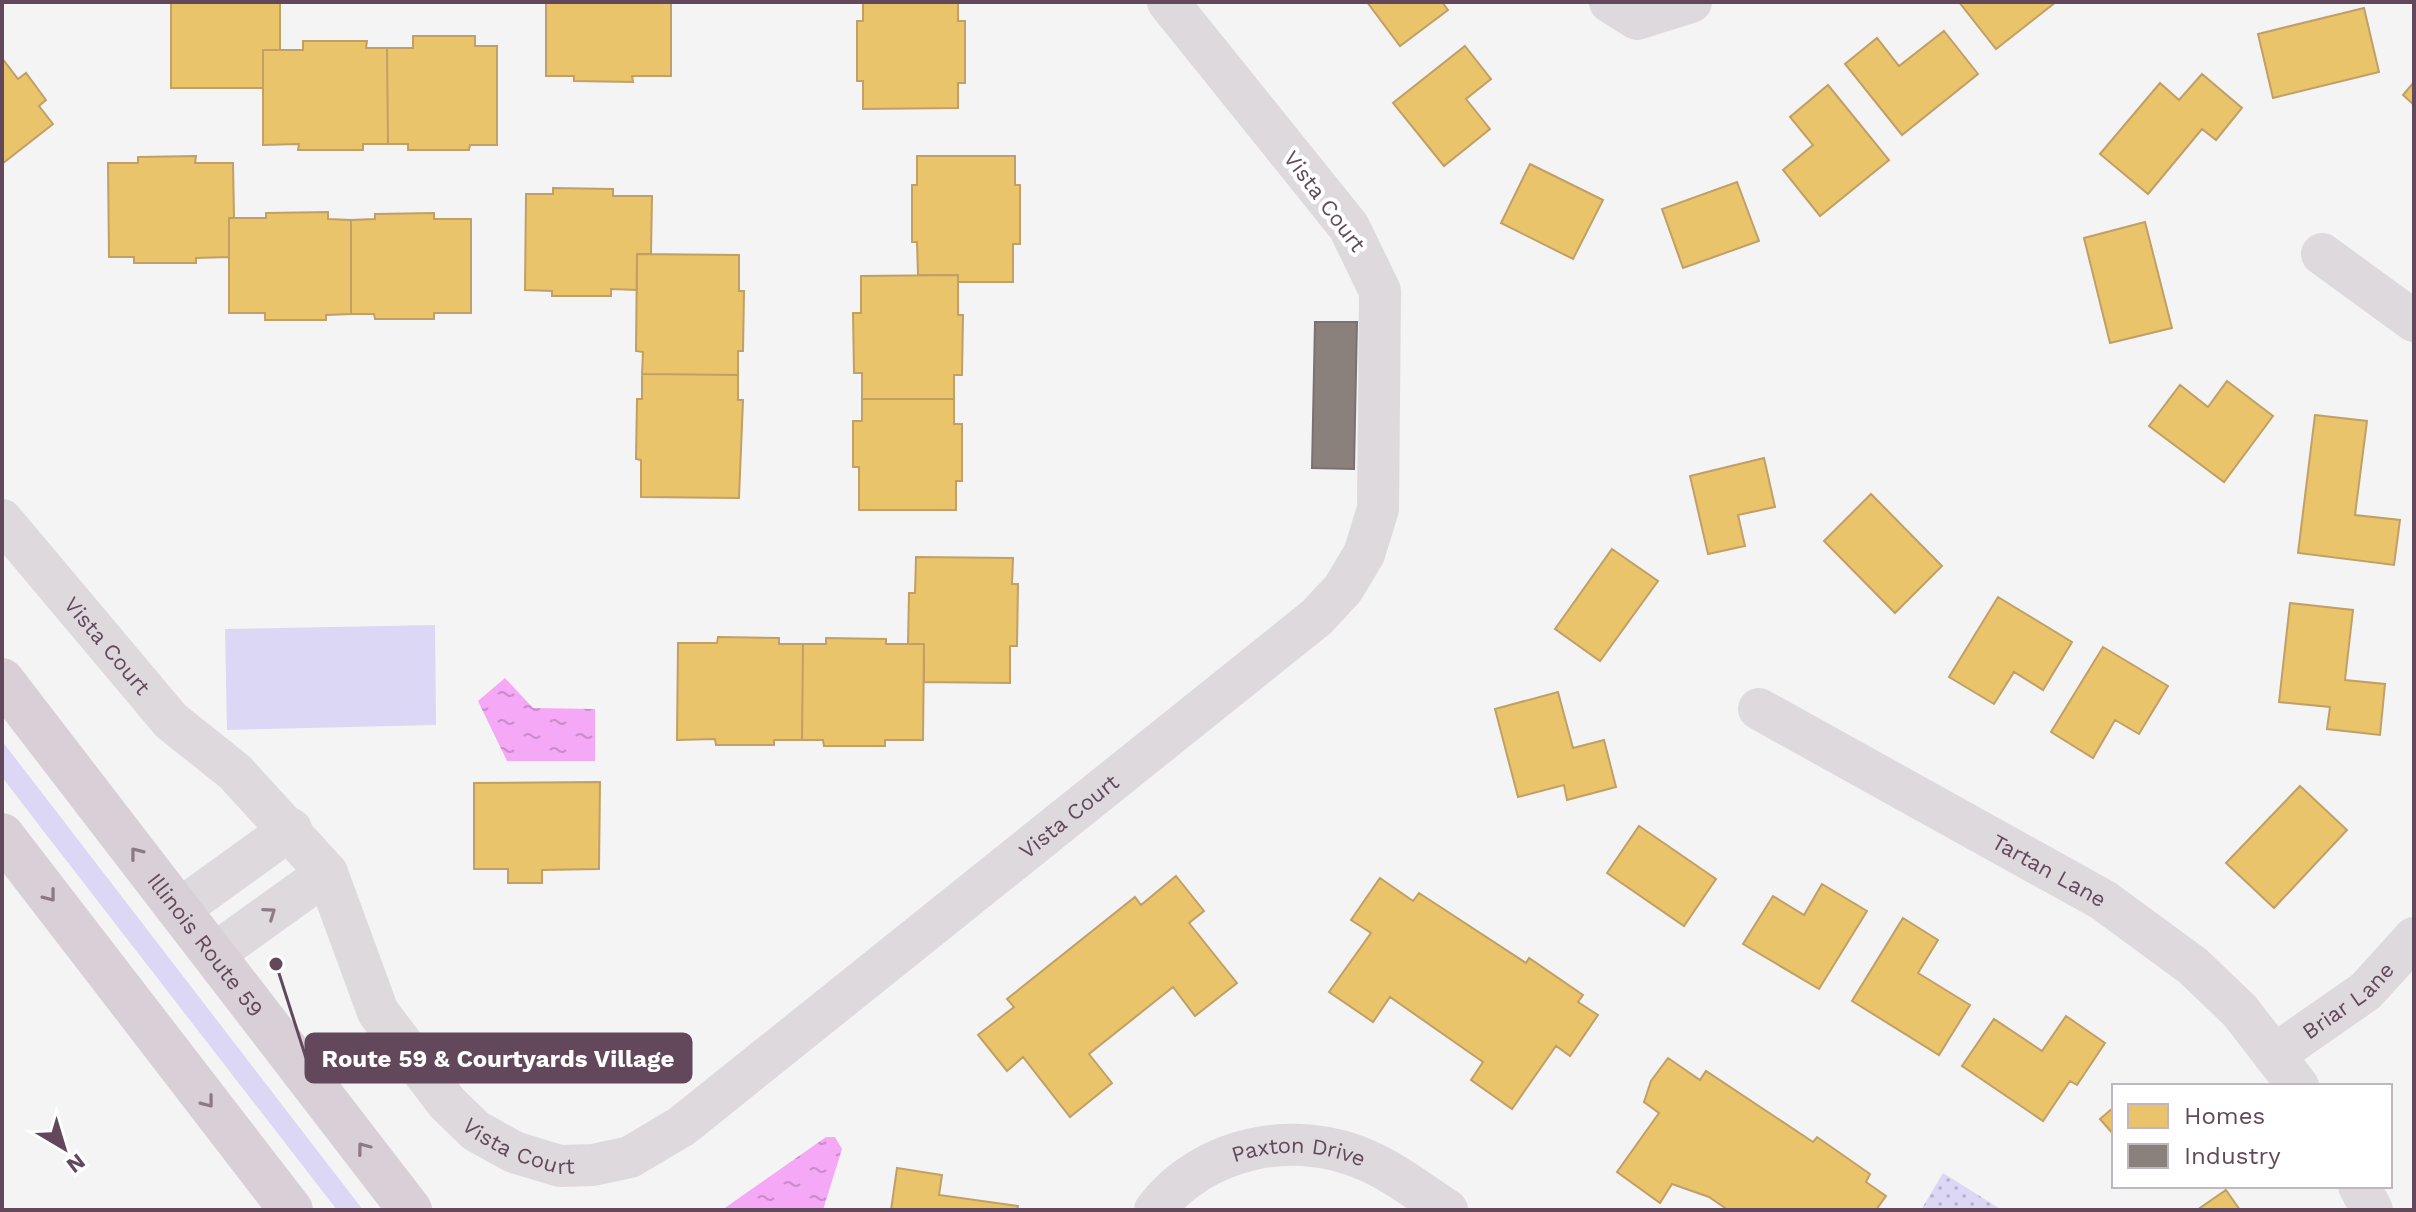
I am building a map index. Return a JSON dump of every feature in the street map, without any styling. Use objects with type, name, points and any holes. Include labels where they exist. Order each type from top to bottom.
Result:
[{"type":"main road","name":"Illinois Route 59","points":[[2,680],[410,1210]]},
{"type":"main road","points":[[2,835],[291,1210]]},
{"type":"street","name":"Vista Court","points":[[2,520],[171,721],[235,772],[291,829],[327,873],[378,1012],[447,1103],[466,1122],[514,1152],[560,1166],[593,1165],[630,1157],[682,1126],[1317,617],[1343,589],[1364,554],[1378,509],[1380,291],[1349,227],[1168,2]]},
{"type":"street","points":[[1610,2],[1637,19],[1691,2]]},
{"type":"street","points":[[2322,254],[2414,321]]},
{"type":"street","name":"Tartan Lane","points":[[1759,709],[2103,900],[2142,926],[2193,966],[2240,1011],[2286,1071]]},
{"type":"street","points":[[180,909],[291,829]]},
{"type":"street","points":[[214,954],[327,873]]},
{"type":"street","name":"Briar Lane","points":[[2286,1071],[2414,938]]},
{"type":"street","name":"Paxton Drive","points":[[1155,1210],[1198,1171],[1232,1154],[1279,1144],[1306,1143],[1369,1161],[1447,1210]]},
{"type":"street","points":[[2360,1188],[2372,1210]]},
{"type":"shaded area","points":[[435,625],[436,725],[227,730],[225,629]]},
{"type":"shaded area","points":[[2,741],[363,1210],[337,1210],[45,833],[2,777]]},
{"type":"shaded area","points":[[1943,1173],[2002,1210],[1921,1210]]},
{"type":"water","points":[[505,678],[533,708],[595,709],[595,761],[507,761],[478,701]]},
{"type":"water","points":[[826,1137],[835,1137],[842,1149],[823,1210],[722,1210]]},
{"type":"building: Homes","points":[[171,2],[280,2],[280,50],[263,50],[263,88],[171,88]]},
{"type":"building: Homes","points":[[546,2],[671,2],[671,76],[632,76],[633,82],[574,81],[574,76],[546,76]]},
{"type":"building: Homes","points":[[863,2],[958,2],[958,21],[965,21],[965,83],[958,83],[958,108],[863,109],[863,81],[857,81],[857,21],[863,21]]},
{"type":"building: Homes","points":[[1367,2],[1442,2],[1448,10],[1400,46]]},
{"type":"building: Homes","points":[[1959,2],[2056,2],[1996,49]]},
{"type":"building: Homes","points":[[2364,8],[2379,72],[2273,98],[2258,34]]},
{"type":"building: Homes","points":[[1944,31],[1978,74],[1902,135],[1845,64],[1877,38],[1899,66]]},
{"type":"building: Homes","points":[[413,36],[475,36],[475,46],[497,46],[497,145],[470,145],[469,150],[408,150],[408,144],[388,144],[387,48],[413,48]]},
{"type":"building: Homes","points":[[303,41],[367,41],[366,48],[387,48],[388,144],[363,144],[363,150],[298,150],[299,144],[263,145],[263,50],[303,50]]},
{"type":"building: Homes","points":[[1465,46],[1491,79],[1466,99],[1490,129],[1444,166],[1393,103]]},
{"type":"building: Homes","points":[[2,58],[18,79],[26,73],[46,100],[39,106],[53,124],[2,164]]},
{"type":"building: Homes","points":[[2202,74],[2242,108],[2216,140],[2202,129],[2148,194],[2100,154],[2160,83],[2179,100]]},
{"type":"building: Homes","points":[[2414,82],[2414,105],[2403,95]]},
{"type":"building: Homes","points":[[1828,85],[1889,160],[1820,216],[1783,170],[1813,145],[1790,117]]},
{"type":"building: Homes","points":[[196,156],[195,163],[233,163],[234,218],[229,218],[229,257],[196,258],[196,263],[134,263],[134,257],[109,257],[108,163],[138,163],[138,157]]},
{"type":"building: Homes","points":[[917,156],[1015,156],[1015,185],[1020,185],[1020,244],[1013,244],[1013,282],[958,282],[958,275],[918,275],[917,242],[912,242],[912,185],[917,185]]},
{"type":"building: Homes","points":[[1530,164],[1603,200],[1573,259],[1501,223]]},
{"type":"building: Homes","points":[[1737,182],[1759,241],[1683,268],[1662,209]]},
{"type":"building: Homes","points":[[553,188],[613,189],[613,196],[652,196],[651,254],[637,254],[637,290],[611,289],[611,296],[552,296],[552,291],[525,290],[526,194],[553,194]]},
{"type":"building: Homes","points":[[328,212],[328,219],[351,220],[351,314],[326,315],[326,320],[265,320],[265,313],[229,313],[229,218],[266,218],[266,213]]},
{"type":"building: Homes","points":[[434,213],[434,219],[471,219],[471,313],[434,313],[434,319],[375,319],[374,314],[351,314],[351,220],[375,219],[375,214]]},
{"type":"building: Homes","points":[[2145,222],[2172,328],[2110,343],[2084,238]]},
{"type":"building: Homes","points":[[637,254],[739,255],[739,291],[744,291],[743,351],[738,351],[738,375],[642,374],[643,352],[636,351]]},
{"type":"building: Homes","points":[[958,275],[958,315],[963,315],[962,375],[954,375],[954,399],[862,399],[862,373],[854,373],[853,313],[861,313],[861,276]]},
{"type":"building: Homes","points":[[642,374],[738,375],[738,400],[743,400],[739,498],[641,497],[641,460],[636,459],[637,399],[642,399]]},
{"type":"building: Homes","points":[[2227,381],[2273,416],[2224,482],[2149,426],[2180,385],[2208,407]]},
{"type":"building: Homes","points":[[862,399],[954,399],[954,424],[962,424],[962,481],[956,481],[956,510],[859,510],[859,467],[853,467],[853,421],[862,421]]},
{"type":"building: Homes","points":[[2315,415],[2367,421],[2355,515],[2400,520],[2394,565],[2298,553]]},
{"type":"building: Homes","points":[[1764,458],[1775,507],[1738,515],[1745,546],[1708,554],[1690,476]]},
{"type":"building: Homes","points":[[1871,494],[1942,566],[1895,613],[1824,541]]},
{"type":"building: Homes","points":[[1612,549],[1658,581],[1600,661],[1555,629]]},
{"type":"building: Homes","points":[[916,557],[1013,558],[1012,584],[1018,584],[1017,646],[1010,646],[1010,683],[924,682],[924,644],[908,644],[909,593],[915,593]]},
{"type":"building: Homes","points":[[1998,597],[2072,642],[2043,690],[2014,672],[1994,704],[1949,677]]},
{"type":"building: Homes","points":[[2290,603],[2353,610],[2345,680],[2385,684],[2380,735],[2327,729],[2330,707],[2279,702]]},
{"type":"building: Homes","points":[[718,637],[779,638],[779,644],[803,644],[802,740],[774,740],[774,745],[716,745],[715,739],[677,740],[678,643],[717,643]]},
{"type":"building: Homes","points":[[826,638],[886,639],[886,644],[924,644],[923,740],[885,740],[885,746],[824,746],[823,740],[802,740],[803,644],[826,644]]},
{"type":"building: Homes","points":[[2103,647],[2168,686],[2139,734],[2115,720],[2093,758],[2051,732]]},
{"type":"building: Homes","points":[[1558,692],[1573,748],[1604,740],[1616,787],[1567,800],[1564,785],[1518,797],[1495,709]]},
{"type":"building: Homes","points":[[600,782],[599,869],[542,870],[542,883],[508,883],[508,869],[474,869],[474,783]]},
{"type":"building: Homes","points":[[2300,786],[2347,830],[2274,908],[2226,863]]},
{"type":"building: Homes","points":[[1639,826],[1716,879],[1684,926],[1607,873]]},
{"type":"building: Homes","points":[[1176,876],[1204,911],[1189,923],[1237,983],[1195,1016],[1173,987],[1089,1054],[1112,1083],[1070,1117],[1023,1057],[1007,1071],[978,1035],[1014,1007],[1007,999],[1135,897],[1141,905]]},
{"type":"building: Homes","points":[[1380,878],[1413,901],[1419,893],[1526,963],[1529,958],[1583,995],[1578,1002],[1598,1015],[1570,1056],[1556,1046],[1512,1109],[1471,1080],[1483,1062],[1390,997],[1373,1022],[1329,992],[1371,933],[1351,920]]},
{"type":"building: Homes","points":[[1822,884],[1867,911],[1819,989],[1743,944],[1773,896],[1804,915]]},
{"type":"building: Homes","points":[[1903,918],[1938,940],[1918,973],[1970,1005],[1939,1055],[1852,1001]]},
{"type":"building: Homes","points":[[2066,1016],[2105,1043],[2077,1085],[2070,1081],[2043,1121],[1962,1066],[1994,1019],[2042,1051]]},
{"type":"building: Homes","points":[[1668,1058],[1700,1080],[1706,1071],[1813,1142],[1817,1137],[1870,1174],[1866,1182],[1886,1196],[1876,1210],[1728,1210],[1709,1197],[1672,1184],[1660,1203],[1617,1172],[1659,1113],[1644,1102],[1651,1081]]},
{"type":"building: Homes","points":[[2112,1109],[2112,1133],[2100,1119]]},
{"type":"building: Homes","points":[[897,1168],[942,1175],[939,1195],[1018,1206],[1017,1210],[891,1210]]},
{"type":"building: Homes","points":[[2226,1190],[2240,1210],[2197,1210]]},
{"type":"building: Industry","points":[[1315,322],[1357,322],[1354,469],[1312,468]]},
{"type":"place","name":"Route 59 & Courtyards Village","points":[[276,964]]}]
